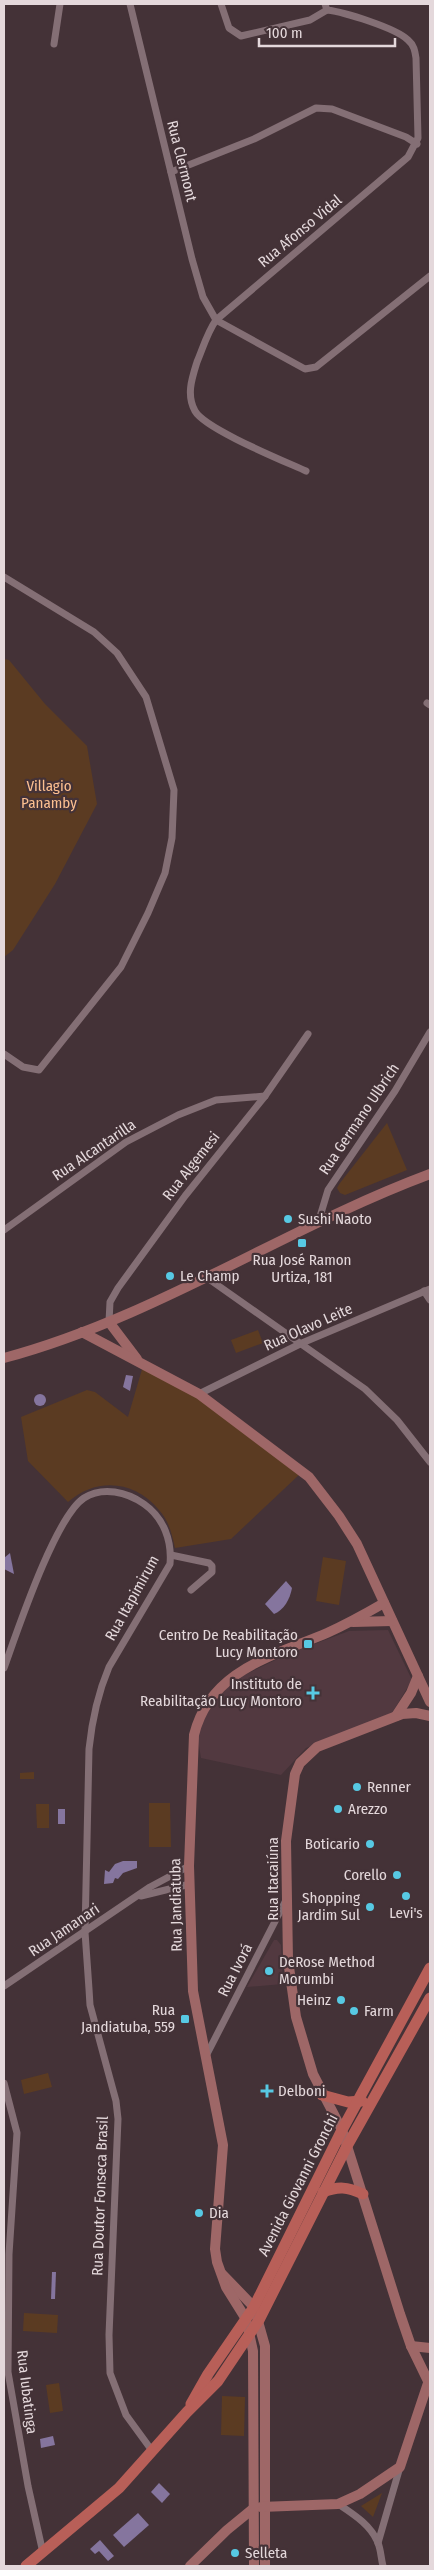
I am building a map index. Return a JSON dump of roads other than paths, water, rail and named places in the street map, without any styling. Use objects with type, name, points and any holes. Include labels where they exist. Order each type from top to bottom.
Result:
[{"type":"main road","name":"Avenida Giovanni Gronchi","points":[[187,2412],[208,2374],[254,2307],[342,2130],[430,1968]]},
{"type":"main road","name":"Avenida Giovanni Gronchi","points":[[26,2566],[118,2488],[218,2381],[259,2320],[347,2146],[376,2098],[430,1998]]},
{"type":"main road","points":[[322,2095],[334,2100],[358,2102],[376,2098]]},
{"type":"main road","points":[[323,2192],[338,2187],[350,2188],[363,2194]]},
{"type":"street","points":[[54,44],[60,4]]},
{"type":"street","name":"Rua Clermont","points":[[130,4],[202,297],[216,320]]},
{"type":"street","points":[[221,4],[229,28],[241,36],[310,20],[326,7],[404,36],[413,46],[416,58],[417,144]]},
{"type":"street","points":[[171,172],[254,138],[316,108],[332,109],[406,137],[417,144]]},
{"type":"street","name":"Rua Afonso Vidal","points":[[306,471],[208,424],[195,412],[190,393],[194,372],[210,329],[216,320],[408,157],[417,144]]},
{"type":"street","points":[[216,320],[305,369],[316,367],[430,276]]},
{"type":"street","points":[[4,577],[94,632],[117,653],[146,697],[174,790],[172,838],[165,873],[148,913],[121,967],[39,1070],[23,1067],[4,1054]]},
{"type":"street","name":"Rua Germano Ulbrich","points":[[318,1223],[328,1190],[395,1091],[430,1032]]},
{"type":"street","name":"Rua Algemesi","points":[[109,1322],[110,1302],[118,1288],[184,1196],[265,1096],[308,1034]]},
{"type":"street","name":"Rua Alcantarilla","points":[[4,1230],[126,1142],[178,1115],[216,1100],[265,1096]]},
{"type":"street","points":[[4,1358],[109,1322],[206,1278],[318,1223],[430,1174]]},
{"type":"street","points":[[206,1278],[302,1343],[375,1397],[408,1432],[430,1462]]},
{"type":"street","points":[[427,1290],[430,1300]]},
{"type":"street","name":"Rua Olavo Leite","points":[[199,1394],[302,1343],[427,1290]]},
{"type":"street","points":[[109,1322],[139,1361]]},
{"type":"street","points":[[82,1332],[199,1394],[309,1477],[339,1516],[357,1544],[430,1702]]},
{"type":"street","name":"Rua Itapimirum","points":[[4,1668],[57,1534],[71,1510],[83,1498],[95,1492],[119,1492],[142,1503],[160,1519],[168,1539],[171,1555],[170,1564],[109,1667],[96,1706],[89,1748],[85,1932]]},
{"type":"street","points":[[171,1555],[209,1563],[212,1566],[212,1572],[191,1590]]},
{"type":"street","name":"Rua Jandiatuba","points":[[254,2566],[254,2351],[246,2319],[226,2287],[215,2248],[223,2145],[193,1991],[190,1866],[194,1735],[199,1715],[224,1684],[247,1667],[352,1622],[384,1603]]},
{"type":"street","name":"Rua Jandiatuba","points":[[352,1622],[392,1621]]},
{"type":"street","points":[[396,1716],[411,1693],[418,1676]]},
{"type":"street","name":"Rua Itacaiúna","points":[[429,2379],[411,2346],[342,2130],[322,2095],[296,2017],[288,1960],[286,1841],[292,1784],[300,1763],[318,1747],[396,1716],[416,1713],[430,1716]]},
{"type":"street","name":"Rua Jamanari","points":[[4,1986],[140,1896],[150,1887],[190,1866]]},
{"type":"street","name":"Rua Jamanari","points":[[140,1896],[190,1884]]},
{"type":"street","name":"Rua Ivorá","points":[[206,2056],[288,1897]]},
{"type":"street","name":"Rua Doutor Fonseca Brasil","points":[[85,1932],[90,2005],[116,2101],[118,2119],[109,2335],[110,2373],[126,2415],[153,2452]]},
{"type":"street","name":"Rua Iubatinga","points":[[4,2083],[17,2133],[9,2264],[8,2372],[28,2486],[43,2553]]},
{"type":"street","points":[[221,2273],[254,2307],[259,2320],[267,2365],[265,2566]]},
{"type":"street","points":[[411,2346],[430,2348]]},
{"type":"street","points":[[378,2543],[400,2467],[429,2379]]},
{"type":"street","points":[[190,2566],[228,2530],[255,2508],[338,2504],[360,2494],[400,2467]]},
{"type":"street","points":[[338,2504],[360,2519],[378,2543],[384,2566]]},
{"type":"place","name":"Sushi Naoto","points":[[288,1219]]},
{"type":"place","name":"Rua José Ramon Urtiza, 181","points":[[302,1243]]},
{"type":"place","name":"Le Champ","points":[[170,1276]]},
{"type":"place","name":"Centro De Reabilitação Lucy Montoro","points":[[308,1644]]},
{"type":"place","name":"Instituto de Reabilitação Lucy Montoro","points":[[313,1693]]},
{"type":"place","name":"Renner","points":[[357,1787]]},
{"type":"place","name":"Arezzo","points":[[338,1809]]},
{"type":"place","name":"Boticario","points":[[370,1844]]},
{"type":"place","name":"Corello","points":[[397,1875]]},
{"type":"place","name":"Levi's","points":[[406,1896]]},
{"type":"place","name":"Shopping Jardim Sul","points":[[370,1907]]},
{"type":"place","name":"DeRose Method Morumbi","points":[[269,1971]]},
{"type":"place","name":"Heinz","points":[[341,2000]]},
{"type":"place","name":"Farm","points":[[354,2011]]},
{"type":"place","name":"Rua Jandiatuba, 559","points":[[185,2019]]},
{"type":"place","name":"Delboni","points":[[267,2091]]},
{"type":"place","name":"Dia","points":[[199,2213]]},
{"type":"place","name":"Selleta","points":[[235,2553]]},
{"type":"park label","name":"Villagio Panamby","points":[[49,794]]}]
